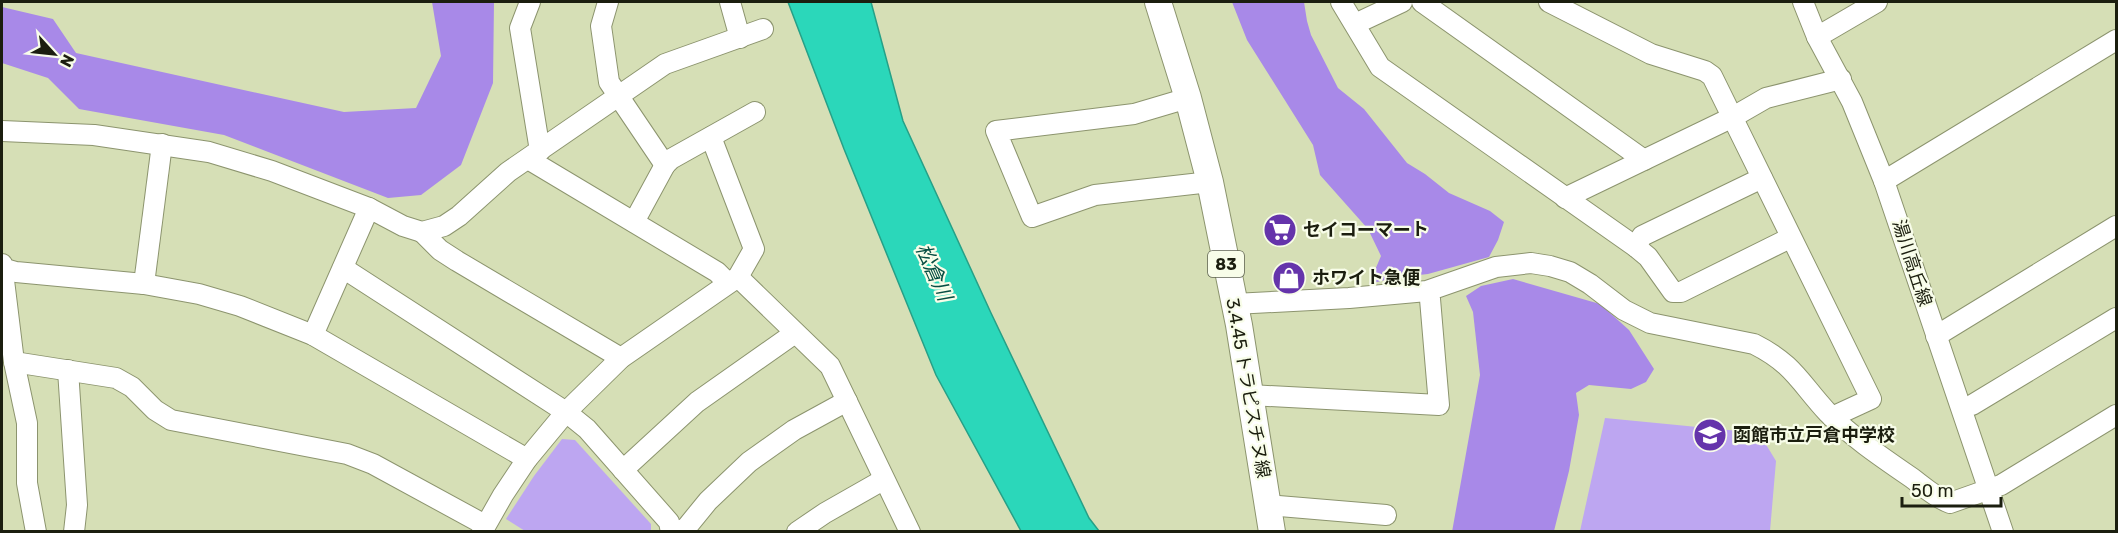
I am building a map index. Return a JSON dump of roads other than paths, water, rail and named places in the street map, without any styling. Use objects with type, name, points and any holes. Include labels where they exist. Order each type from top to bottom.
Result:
[{"type":"main road","name":"3.4.45 トラピスチヌ線","points":[[1158,2],[1188,98],[1210,182],[1234,304],[1272,531]]},
{"type":"street","points":[[516,2],[536,147],[634,222],[733,280],[830,366],[883,480],[910,531]]},
{"type":"street","points":[[520,28],[530,2]]},
{"type":"street","points":[[608,2],[601,26],[615,91],[665,165]]},
{"type":"street","points":[[730,2],[740,38]]},
{"type":"street","points":[[1341,2],[1380,67],[1636,247],[1648,257],[1673,292],[1681,292],[1790,238]]},
{"type":"street","points":[[1354,24],[1402,2]]},
{"type":"street","points":[[1422,2],[1644,160]]},
{"type":"street","points":[[1549,2],[1651,54],[1705,71],[1712,76],[1871,399],[1833,417]]},
{"type":"street","name":"湯川高丘線","points":[[1803,2],[1817,37],[1841,80],[1884,181],[2003,531]]},
{"type":"street","points":[[1817,37],[1877,2]]},
{"type":"street","points":[[422,232],[444,226],[452,221],[536,147],[615,91],[665,64],[763,29]]},
{"type":"street","points":[[1884,181],[2116,40]]},
{"type":"street","points":[[1565,198],[1733,117],[1766,98],[1841,80]]},
{"type":"street","points":[[1188,98],[1134,114],[996,131],[1032,217],[1095,195],[1210,182]]},
{"type":"street","points":[[634,222],[665,165],[671,159],[754,112]]},
{"type":"street","points":[[2,131],[94,135],[162,144],[209,152],[272,171],[369,208],[403,226],[422,232],[440,250],[621,358]]},
{"type":"street","points":[[14,362],[110,376],[126,382],[155,410],[171,420],[332,450],[361,459],[483,528],[527,459],[566,412],[621,358],[733,280],[754,249],[711,137]]},
{"type":"street","points":[[144,284],[162,144]]},
{"type":"street","points":[[1636,247],[1642,236],[1762,178]]},
{"type":"street","points":[[313,334],[369,208]]},
{"type":"street","points":[[1936,336],[2116,226]]},
{"type":"street","points":[[1234,304],[1398,294],[1435,288],[1506,265],[1531,263],[1550,266],[1581,278],[1624,309],[1650,323],[1754,344],[1768,351],[1787,365],[1833,417],[1854,436],[1950,503],[1989,490],[2116,415]]},
{"type":"street","points":[[36,531],[27,483],[27,423],[14,362],[2,267],[16,272],[144,284],[199,294],[240,306],[313,334],[527,459]]},
{"type":"street","points":[[343,268],[566,412],[587,429],[669,522],[671,531]]},
{"type":"street","points":[[1250,395],[1439,405],[1430,299]]},
{"type":"street","points":[[1972,405],[2116,318]]},
{"type":"street","points":[[623,470],[697,402],[795,333]]},
{"type":"street","points":[[68,370],[77,505],[74,531]]},
{"type":"street","points":[[676,531],[686,528],[708,501],[756,456],[794,430],[847,401]]},
{"type":"street","points":[[797,531],[883,480]]},
{"type":"street","points":[[1268,505],[1386,515]]},
{"type":"water","name":"松倉川","points":[[788,2],[871,2],[903,121],[1089,518],[1099,531],[1021,531],[936,375],[844,149]]},
{"type":"place","name":"セイコーマート","points":[[1280,230]]},
{"type":"place","name":"ホワイト急便","points":[[1289,278]]},
{"type":"place","name":"函館市立戸倉中学校","points":[[1710,435]]}]
